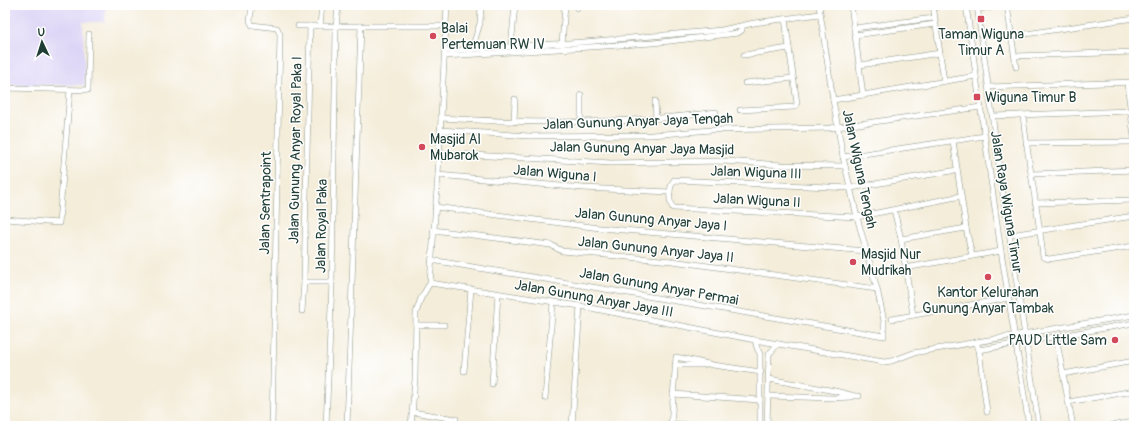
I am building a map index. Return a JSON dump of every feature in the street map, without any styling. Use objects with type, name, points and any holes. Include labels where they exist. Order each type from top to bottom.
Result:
[{"type":"street","name":"Jalan Sentrapoint","points":[[252,5],[250,21],[252,25],[277,28],[280,34],[272,426]]},
{"type":"street","points":[[320,26],[322,5]]},
{"type":"street","name":"Jalan Royal Paka","points":[[326,426],[332,282],[336,26],[338,5]]},
{"type":"street","points":[[411,426],[418,309],[421,298],[430,283],[448,5]]},
{"type":"street","points":[[472,49],[480,23],[481,5]]},
{"type":"street","points":[[511,47],[515,5]]},
{"type":"street","points":[[562,44],[565,5]]},
{"type":"street","name":"Jalan Wiguna Tengah","points":[[819,5],[843,157],[857,217],[877,289],[884,321],[883,336]]},
{"type":"street","points":[[850,5],[864,95]]},
{"type":"street","points":[[933,5],[944,81]]},
{"type":"street","name":"Jalan Raya Wiguna Timur","points":[[966,5],[994,195],[1007,298],[1015,335],[1029,426]]},
{"type":"street","points":[[977,7],[1008,5],[1016,67]]},
{"type":"street","name":"Jalan Raya Wiguna Timur","points":[[977,7],[1003,194],[1039,426]]},
{"type":"street","points":[[445,53],[472,49],[562,44],[722,30],[820,14]]},
{"type":"street","points":[[854,28],[934,18]]},
{"type":"street","points":[[1012,36],[1134,18]]},
{"type":"street","points":[[740,110],[795,107],[797,103],[785,19]]},
{"type":"street","points":[[855,35],[936,24]]},
{"type":"street","points":[[298,26],[446,26]]},
{"type":"street","name":"Jalan Gunung Anyar Royal Paka I","points":[[302,311],[310,26]]},
{"type":"street","points":[[347,426],[361,26]]},
{"type":"street","points":[[445,53],[653,43],[738,33],[742,30],[742,26]]},
{"type":"street","points":[[5,88],[88,90],[89,34]]},
{"type":"street","points":[[744,54],[789,48]]},
{"type":"street","points":[[1015,56],[1134,52]]},
{"type":"street","points":[[860,65],[940,53]]},
{"type":"street","points":[[833,100],[976,76]]},
{"type":"street","points":[[745,83],[793,78]]},
{"type":"street","points":[[989,87],[1134,82]]},
{"type":"street","points":[[1127,83],[1134,137]]},
{"type":"street","points":[[5,219],[59,224],[70,90]]},
{"type":"street","points":[[581,95],[581,122]]},
{"type":"street","points":[[514,122],[515,99]]},
{"type":"street","points":[[655,101],[656,118]]},
{"type":"street","name":"Jalan Gunung Anyar Jaya Tengah","points":[[440,130],[536,136],[652,135],[711,130],[838,127],[981,107]]},
{"type":"street","points":[[992,116],[1130,111]]},
{"type":"street","points":[[441,118],[514,122],[581,122],[656,118],[716,112]]},
{"type":"street","points":[[1023,115],[1030,174],[1040,230],[1043,257],[1046,258],[1134,246]]},
{"type":"street","points":[[843,157],[985,136]]},
{"type":"street","points":[[953,141],[966,228],[972,256]]},
{"type":"street","points":[[1026,143],[1134,142]]},
{"type":"street","name":"Jalan Gunung Anyar Jaya Masjid","points":[[439,153],[612,163],[724,161],[782,165],[845,166]]},
{"type":"street","points":[[851,188],[957,170]]},
{"type":"street","points":[[1030,174],[1134,170]]},
{"type":"street","name":"Jalan Wiguna I","points":[[438,176],[583,188],[670,192]]},
{"type":"street","name":"Jalan Wiguna III","points":[[670,192],[672,182],[674,180],[851,188]]},
{"type":"street","name":"Jalan Wiguna II","points":[[670,192],[671,205],[673,208],[857,217]]},
{"type":"street","points":[[994,195],[1003,194]]},
{"type":"street","points":[[857,217],[962,196]]},
{"type":"street","points":[[1035,203],[1134,200]]},
{"type":"street","name":"Jalan Gunung Anyar Jaya I","points":[[435,207],[600,228],[866,250]]},
{"type":"street","points":[[894,210],[901,239],[913,315]]},
{"type":"street","points":[[1010,235],[1134,216]]},
{"type":"street","points":[[901,239],[966,228]]},
{"type":"street","name":"Jalan Gunung Anyar Jaya II","points":[[433,230],[551,245],[562,252],[672,261],[877,289]]},
{"type":"street","points":[[905,268],[1001,251]]},
{"type":"street","name":"Jalan Gunung Anyar Permai","points":[[431,260],[883,336]]},
{"type":"street","points":[[304,278],[332,282]]},
{"type":"street","name":"Jalan Gunung Anyar Jaya III","points":[[430,283],[580,306],[755,340],[884,362],[892,361],[913,353],[1134,314]]},
{"type":"street","points":[[464,371],[471,289]]},
{"type":"street","points":[[492,384],[498,294]]},
{"type":"street","points":[[892,319],[1007,298]]},
{"type":"street","points":[[545,398],[553,303]]},
{"type":"street","points":[[572,425],[580,306]]},
{"type":"street","points":[[979,350],[1134,323]]},
{"type":"street","points":[[416,325],[444,325]]},
{"type":"street","points":[[1056,337],[1073,426]]},
{"type":"street","points":[[755,340],[760,354],[760,426]]},
{"type":"street","points":[[976,342],[979,350],[988,412]]},
{"type":"street","points":[[768,426],[769,354],[778,344]]},
{"type":"street","points":[[760,354],[769,354]]},
{"type":"street","points":[[709,426],[671,425],[676,357],[713,365],[761,372]]},
{"type":"street","points":[[1063,374],[1134,361]]},
{"type":"street","points":[[675,365],[713,365]]},
{"type":"street","points":[[768,396],[833,398],[857,396],[769,379]]},
{"type":"street","points":[[1068,402],[1134,391]]},
{"type":"street","points":[[673,394],[760,400]]},
{"type":"street","points":[[412,412],[456,418]]},
{"type":"street","points":[[1109,426],[1134,422]]},
{"type":"shaded area","points":[[5,5],[106,5],[105,22],[83,22],[85,85],[5,85]]},
{"type":"place","name":"Taman Wiguna Timur A","points":[[981,19]]},
{"type":"place","name":"Balai Pertemuan RW IV","points":[[433,36]]},
{"type":"place","name":"Wiguna Timur B","points":[[977,97]]},
{"type":"place","name":"Masjid Al Mubarok","points":[[422,147]]},
{"type":"place","name":"Masjid Nur Mudrikah","points":[[853,262]]},
{"type":"place","name":"Kantor Kelurahan Gunung Anyar Tambak","points":[[988,277]]},
{"type":"place","name":"PAUD Little Sam","points":[[1115,340]]}]
